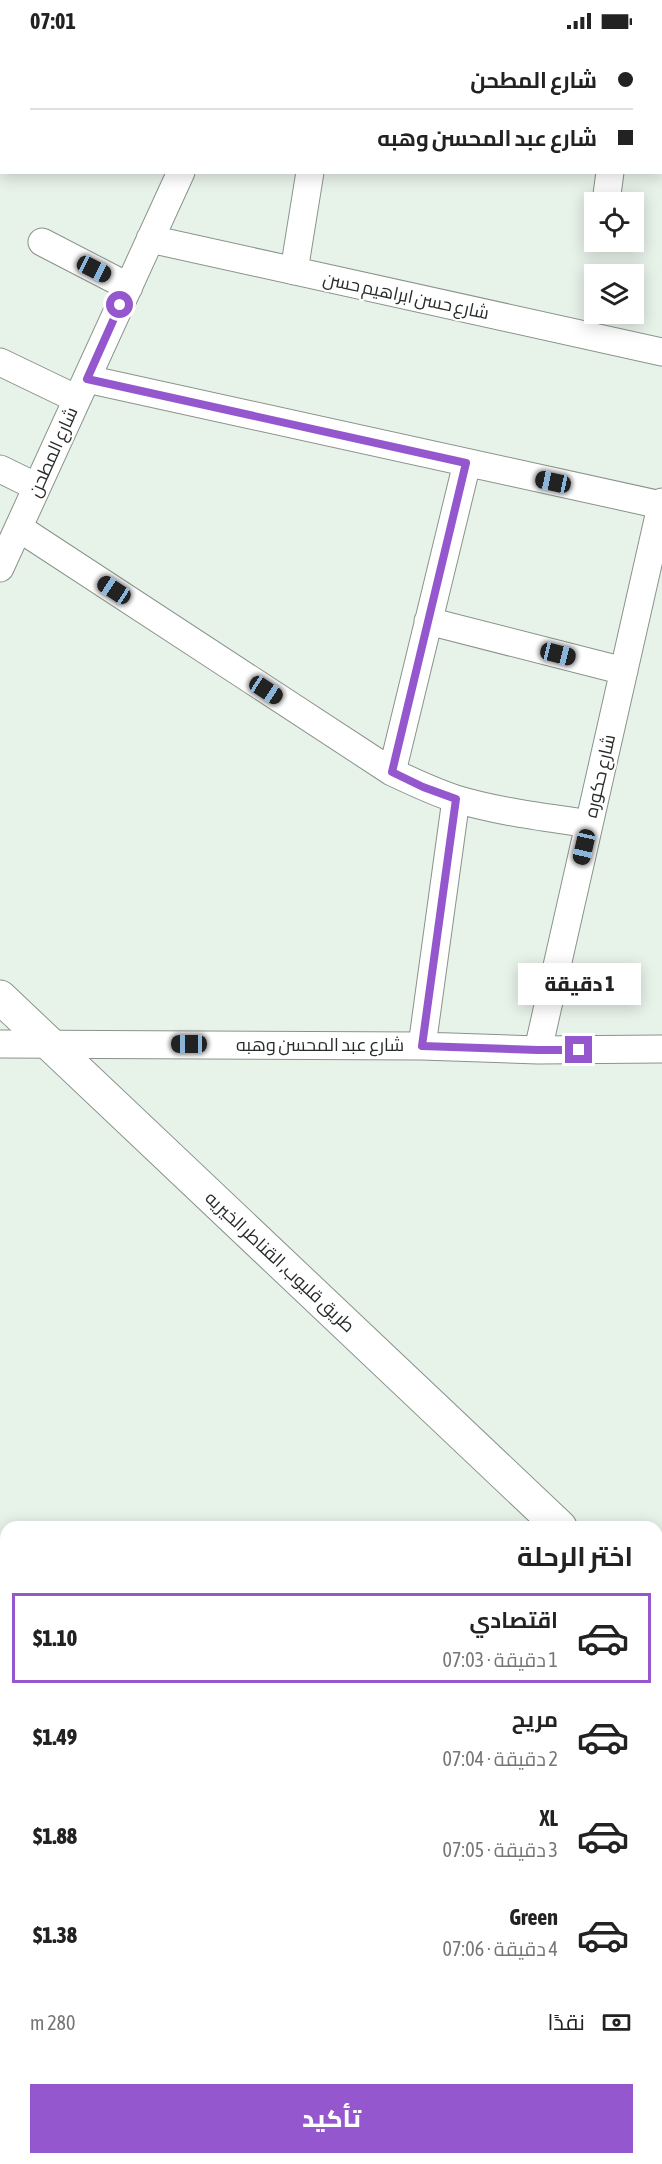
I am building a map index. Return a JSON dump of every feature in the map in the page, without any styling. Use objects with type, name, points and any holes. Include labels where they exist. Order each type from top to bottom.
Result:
[{"type":"main road","name":"طريق قليوب, القناطر الخيريه","points":[[0,997],[554,1521]]},
{"type":"street","points":[[294,271],[310,174]]},
{"type":"street","points":[[607,192],[610,174]]},
{"type":"street","name":"شارع المطحن","points":[[0,568],[129,287],[174,175]]},
{"type":"street","name":"شارع حسن ابراهيم حسن","points":[[150,239],[662,352]]},
{"type":"street","points":[[42,242],[129,287]]},
{"type":"street","points":[[0,362],[82,389],[662,503]]},
{"type":"street","points":[[392,772],[466,463]]},
{"type":"street","points":[[0,469],[37,487]]},
{"type":"street","name":"شارع حكوره","points":[[538,1050],[624,671],[651,601],[662,503]]},
{"type":"street","points":[[19,528],[392,772],[456,799],[498,809],[589,824]]},
{"type":"street","points":[[428,621],[624,671]]},
{"type":"street","points":[[422,1046],[456,799]]},
{"type":"street","name":"شارع عبد المحسن وهبه","points":[[0,1044],[422,1046],[538,1050],[662,1049]]},
{"type":"route","points":[[120,305],[87,379],[466,463],[392,772],[456,799],[422,1046],[579,1050]]}]
